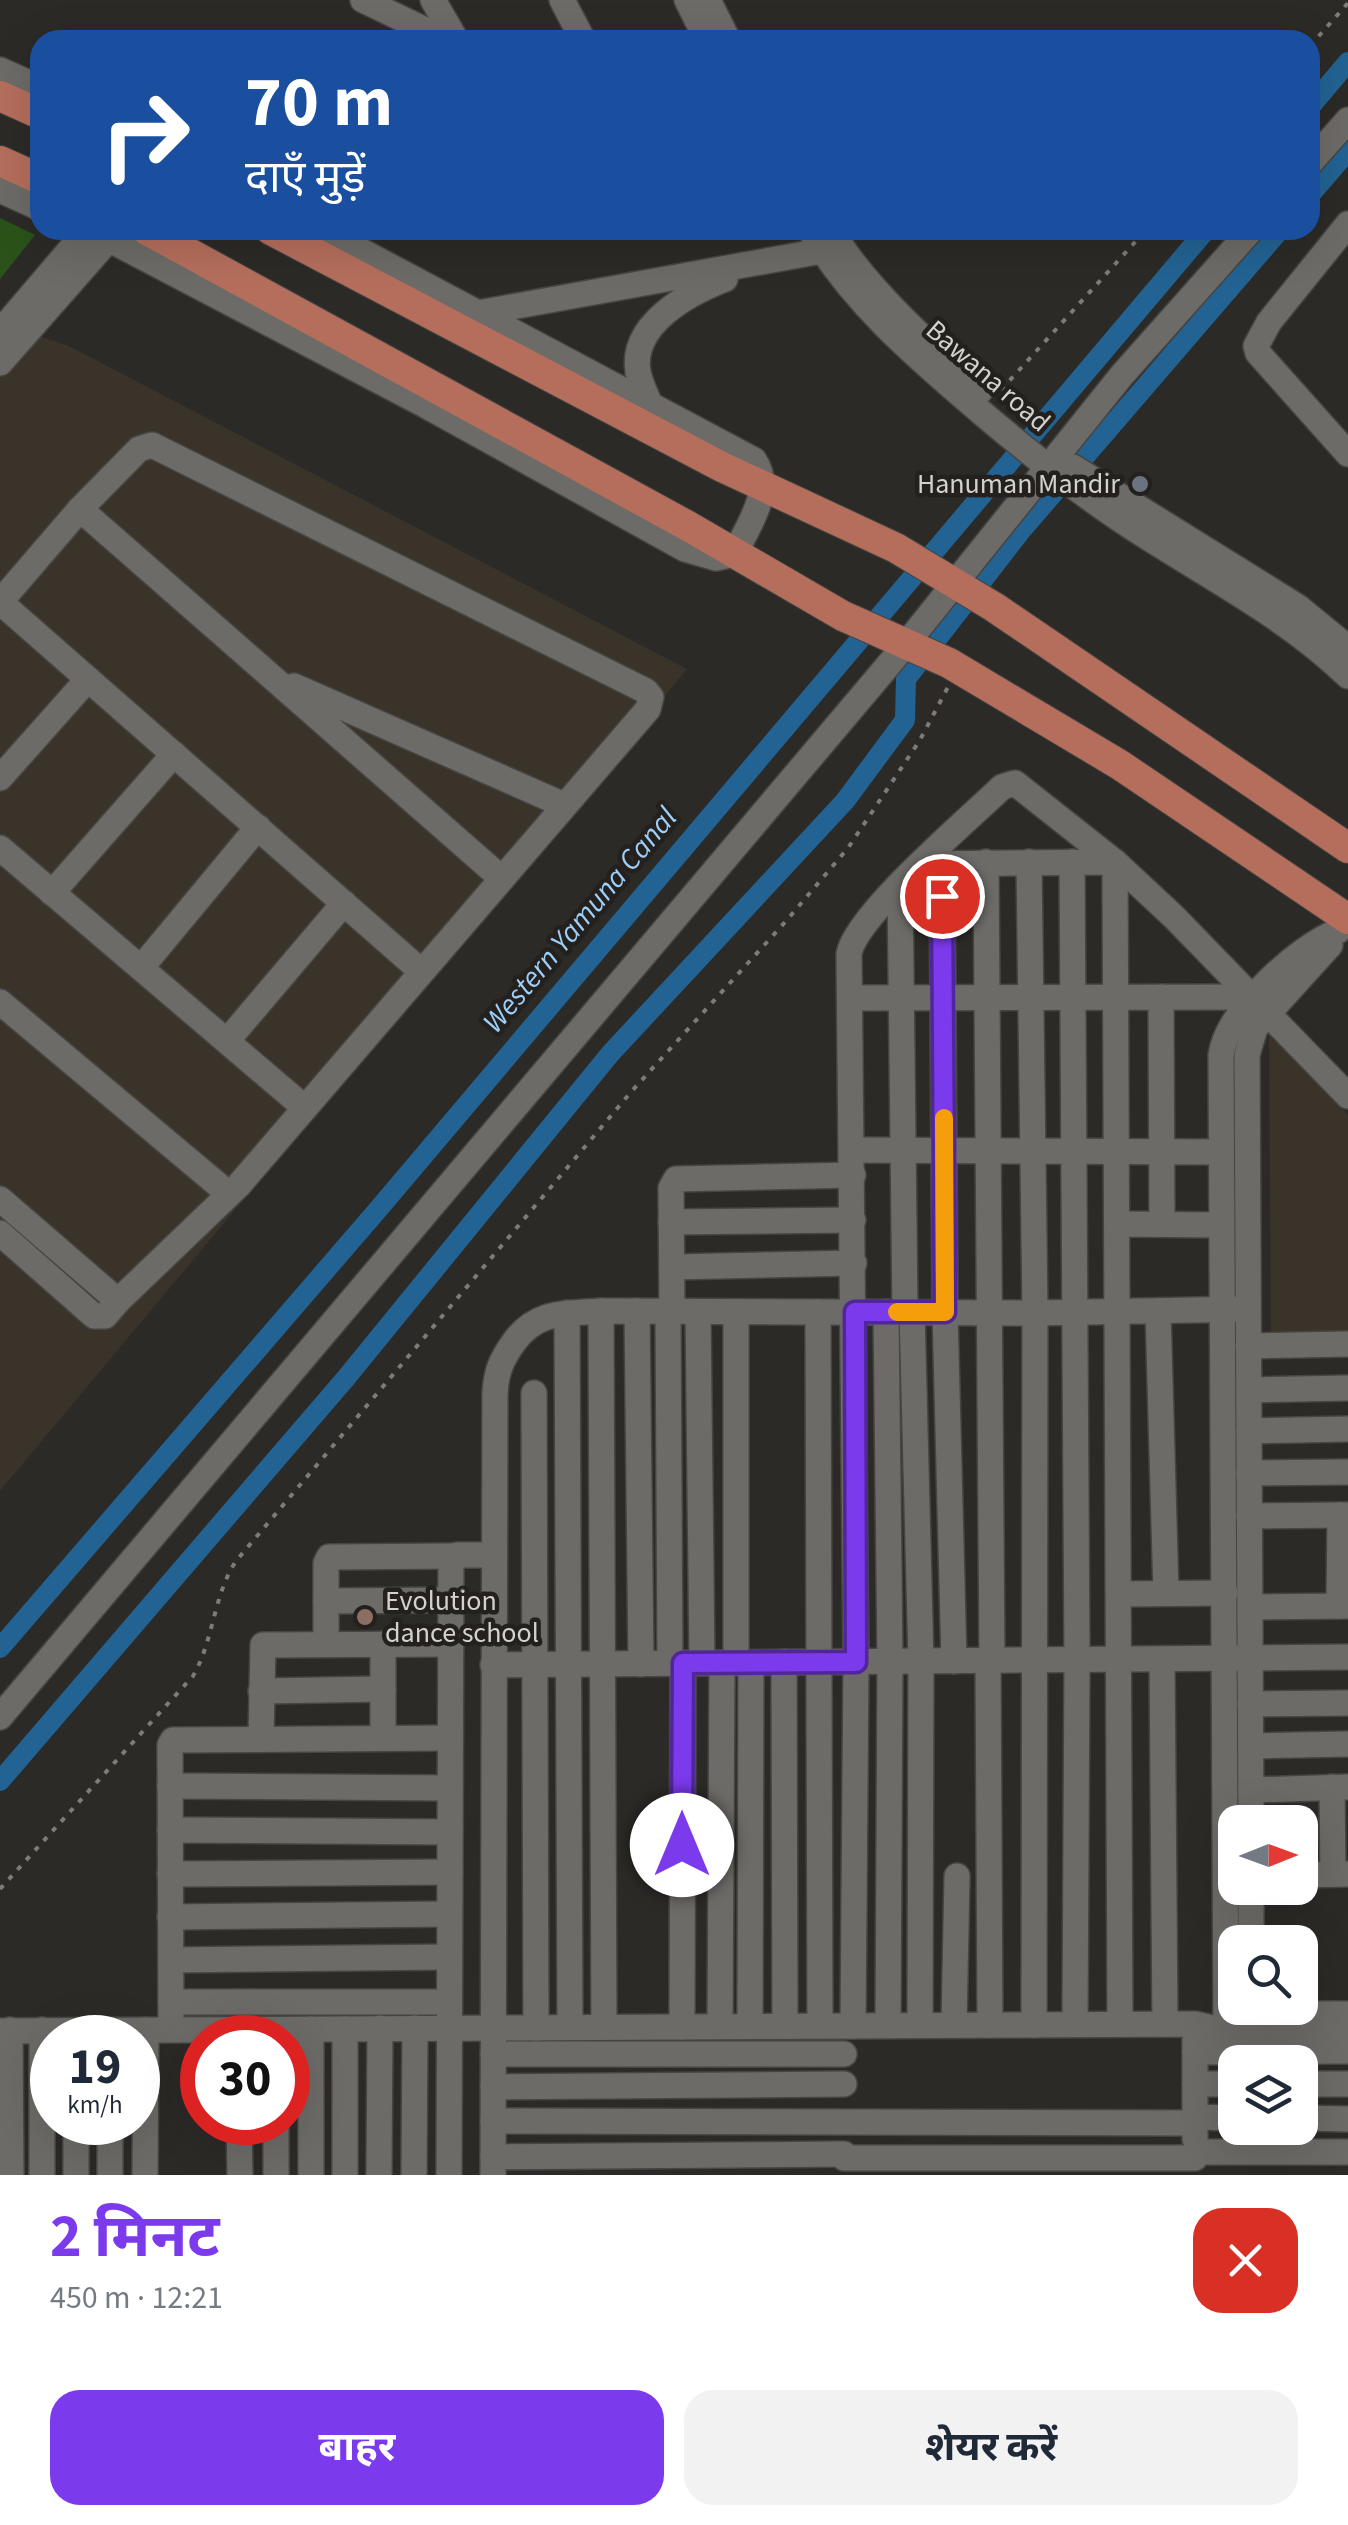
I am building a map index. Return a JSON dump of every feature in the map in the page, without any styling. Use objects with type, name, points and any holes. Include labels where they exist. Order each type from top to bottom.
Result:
[{"type":"main road","points":[[0,96],[30,110]]},
{"type":"main road","points":[[0,161],[30,174]]},
{"type":"main road","points":[[165,240],[842,616],[953,665],[1120,765],[1345,924]]},
{"type":"main road","points":[[291,240],[764,488],[896,548],[994,607],[1348,848]]},
{"type":"street","points":[[363,0],[425,30]]},
{"type":"street","points":[[434,0],[450,30]]},
{"type":"street","points":[[562,0],[578,30]]},
{"type":"street","points":[[687,0],[703,30]]},
{"type":"street","points":[[708,0],[723,30]]},
{"type":"street","points":[[0,70],[30,84]]},
{"type":"street","points":[[1320,152],[1348,120]]},
{"type":"street","points":[[0,190],[30,204]]},
{"type":"street","points":[[1348,224],[1269,322],[1256,346],[1258,353],[1348,454]]},
{"type":"street","points":[[0,332],[93,240]]},
{"type":"street","points":[[0,364],[95,240]]},
{"type":"street","points":[[116,240],[684,549],[716,558],[734,554],[764,488],[754,460],[341,240]]},
{"type":"street","points":[[0,1717],[908,643],[1122,375],[1242,240]]},
{"type":"street","points":[[649,402],[637,369],[642,339],[667,310],[705,287],[755,271],[806,267],[829,246]]},
{"type":"street","points":[[478,313],[829,246]]},
{"type":"street","name":"Bawana road","points":[[829,246],[991,400],[1006,424]]},
{"type":"street","name":"Bawana road","points":[[829,246],[930,370],[1006,424],[1144,536],[1287,624],[1348,676]]},
{"type":"street","points":[[0,1233],[94,1316],[105,1316],[228,1194],[306,1108],[651,702],[646,691],[162,448],[139,450],[80,509],[0,602],[421,971]]},
{"type":"street","name":"Bawana road","points":[[1051,460],[1298,607],[1348,648]]},
{"type":"street","points":[[80,509],[500,877]]},
{"type":"street","points":[[269,674],[564,805]]},
{"type":"street","points":[[0,778],[88,680]]},
{"type":"street","points":[[52,892],[174,754]]},
{"type":"street","points":[[839,2026],[856,1662],[851,944],[900,886],[932,864],[1002,787],[1014,784],[1116,862],[1348,1096]]},
{"type":"street","points":[[141,968],[258,828]]},
{"type":"street","points":[[0,848],[306,1108]]},
{"type":"street","points":[[986,862],[990,2025]]},
{"type":"street","points":[[1029,862],[1035,1313],[1034,2025]]},
{"type":"street","points":[[1072,862],[1078,1660],[1074,2024]]},
{"type":"street","points":[[932,864],[1116,862]]},
{"type":"street","points":[[1116,862],[1120,2024]]},
{"type":"street","points":[[932,864],[943,998],[945,1312],[954,1661]]},
{"type":"street","points":[[888,2025],[890,1661],[903,1150],[900,886]]},
{"type":"street","points":[[227,1041],[344,903]]},
{"type":"street","points":[[1251,1805],[1250,1704],[1225,1594],[1220,1152],[1223,1039],[1261,1004],[1312,943],[1345,924]]},
{"type":"street","points":[[850,998],[1161,997],[1261,1004]]},
{"type":"street","points":[[1161,997],[1162,1224]]},
{"type":"street","points":[[0,1002],[228,1194]]},
{"type":"street","points":[[1231,1925],[1238,1657],[1250,1607],[1246,1055],[1261,1004]]},
{"type":"street","points":[[750,2026],[711,1663],[680,1312],[672,1267],[671,1188],[680,1178],[852,1162],[903,1150],[1220,1152]]},
{"type":"street","points":[[0,1199],[118,1301]]},
{"type":"street","points":[[672,1222],[854,1220]]},
{"type":"street","points":[[1117,1224],[1221,1225]]},
{"type":"street","points":[[672,1267],[854,1263]]},
{"type":"street","points":[[1248,1309],[1035,1313],[601,1311],[543,1317],[525,1328],[498,1366],[495,1394],[493,2166],[1195,2162],[1348,2152]]},
{"type":"street","points":[[601,1311],[604,2027]]},
{"type":"street","points":[[1158,1311],[1166,1593]]},
{"type":"street","points":[[637,1312],[641,1664]]},
{"type":"street","points":[[682,2026],[736,1312]]},
{"type":"street","points":[[818,1312],[819,1662],[839,2026],[844,2054],[844,2162]]},
{"type":"street","points":[[901,1312],[921,1661],[920,2025]]},
{"type":"street","points":[[566,1314],[571,1664],[570,2027]]},
{"type":"street","points":[[1248,1346],[1348,1344]]},
{"type":"street","points":[[1248,1390],[1348,1388]]},
{"type":"street","points":[[495,1394],[568,1392]]},
{"type":"street","points":[[534,1393],[536,2028]]},
{"type":"street","points":[[1249,1430],[1348,1429]]},
{"type":"street","points":[[1249,1474],[1348,1472]]},
{"type":"street","points":[[1249,1516],[1344,1515],[1343,1606],[1250,1607]]},
{"type":"street","points":[[326,1644],[326,1563],[332,1555],[493,1555]]},
{"type":"street","points":[[449,2175],[450,1644],[454,1556]]},
{"type":"street","points":[[1120,1594],[1225,1594]]},
{"type":"street","points":[[326,1601],[451,1600]]},
{"type":"street","points":[[383,1644],[383,1738]]},
{"type":"street","points":[[261,1738],[263,1645],[450,1644]]},
{"type":"street","points":[[493,1665],[1348,1657]]},
{"type":"street","points":[[1162,1659],[1165,2024]]},
{"type":"street","points":[[784,1662],[785,2026]]},
{"type":"street","points":[[711,1663],[720,2026]]},
{"type":"street","points":[[261,1691],[383,1689]]},
{"type":"street","points":[[1250,1704],[1348,1703]]},
{"type":"street","points":[[160,2026],[171,2002],[173,1740],[450,1738]]},
{"type":"street","points":[[1250,1746],[1348,1744]]},
{"type":"street","points":[[170,1786],[450,1788]]},
{"type":"street","points":[[1251,1790],[1340,1787],[1340,1874]]},
{"type":"street","points":[[170,1830],[450,1832]]},
{"type":"street","points":[[170,1874],[450,1872]]},
{"type":"street","points":[[920,1876],[990,1877]]},
{"type":"street","points":[[954,2025],[957,1876]]},
{"type":"street","points":[[170,1917],[449,1914]]},
{"type":"street","points":[[171,1960],[449,1957]]},
{"type":"street","points":[[171,2002],[449,2002]]},
{"type":"street","points":[[1318,2016],[1348,2014]]},
{"type":"street","points":[[493,2041],[536,2028],[570,2027],[1218,2022]]},
{"type":"street","points":[[1195,2162],[1195,2052],[1225,2025]]},
{"type":"street","points":[[1277,2025],[1348,2031]]},
{"type":"street","points":[[311,2175],[311,2028],[449,2028],[493,2041],[844,2054]]},
{"type":"street","points":[[345,2028],[345,2175]]},
{"type":"street","points":[[379,2175],[380,2028]]},
{"type":"street","points":[[414,2028],[414,2175]]},
{"type":"street","points":[[5,2030],[11,2175]]},
{"type":"street","points":[[1195,2052],[1348,2051]]},
{"type":"street","points":[[493,2087],[844,2084]]},
{"type":"street","points":[[1195,2084],[1218,2084]]},
{"type":"street","points":[[1318,2084],[1348,2084]]},
{"type":"street","points":[[1318,2118],[1348,2119]]},
{"type":"street","points":[[493,2121],[1218,2119]]},
{"type":"street","points":[[42,2145],[42,2175]]},
{"type":"street","points":[[76,2145],[76,2175]]},
{"type":"street","points":[[110,2145],[110,2175]]},
{"type":"street","points":[[144,2175],[147,2145]]},
{"type":"street","points":[[240,2145],[240,2175]]},
{"type":"street","points":[[276,2145],[276,2175]]},
{"type":"path","points":[[1320,35],[1348,3]]},
{"type":"path","points":[[991,400],[1137,240]]},
{"type":"path","points":[[0,1889],[193,1676],[207,1648],[227,1575],[236,1561],[631,1092],[848,848],[920,740],[953,665]]},
{"type":"shaded area","points":[[0,323],[69,346],[687,669],[0,1491]]},
{"type":"shaded area","points":[[1269,1033],[1348,1115],[1348,1337],[1271,1337]]},
{"type":"green space","points":[[0,218],[30,233],[31,240],[0,279]]},
{"type":"waterway","name":"Western Yamuna Canal","points":[[1320,95],[1348,62]]},
{"type":"waterway","points":[[1320,183],[1348,151]]},
{"type":"waterway","name":"Western Yamuna Canal","points":[[0,1648],[381,1206],[1198,240]]},
{"type":"waterway","points":[[0,1781],[346,1378],[610,1054],[845,801],[905,720],[906,679],[1020,532],[1271,240]]},
{"type":"slow traffic","points":[[897,1312],[945,1312],[944,1118]]},
{"type":"place","name":"Hanuman Mandir","points":[[1140,484]]},
{"type":"place","name":"Evolution dance school","points":[[365,1617]]},
{"type":"route","points":[[682,1845],[683,1663],[856,1662],[855,1312],[945,1312],[942,896]]}]
